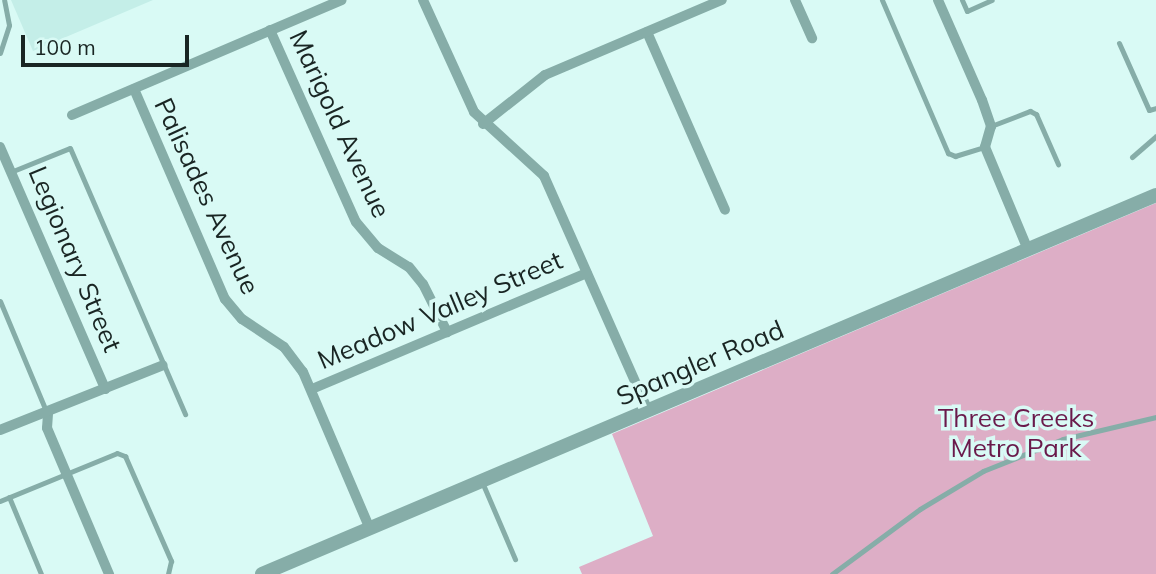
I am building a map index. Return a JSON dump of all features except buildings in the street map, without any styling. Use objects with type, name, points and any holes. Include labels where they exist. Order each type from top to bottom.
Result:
[{"type":"street","points":[[72,115],[341,0]]},
{"type":"street","points":[[423,0],[465,97],[483,124],[544,176],[648,411]]},
{"type":"street","points":[[483,124],[530,83],[722,0]]},
{"type":"street","points":[[795,0],[812,38]]},
{"type":"street","points":[[938,0],[991,126],[985,147],[1028,250]]},
{"type":"street","name":"Marigold Avenue","points":[[270,30],[356,222],[378,248],[409,267],[423,284],[447,332]]},
{"type":"street","points":[[647,32],[725,210]]},
{"type":"street","name":"Palisades Avenue","points":[[134,89],[225,299],[242,319],[294,358],[312,389],[370,529]]},
{"type":"street","name":"Legionary Street","points":[[0,147],[13,171],[106,389]]},
{"type":"street","name":"Spangler Road","points":[[262,574],[1156,195]]},
{"type":"street","name":"Meadow Valley Street","points":[[312,389],[586,273]]},
{"type":"street","points":[[0,430],[48,414],[163,365]]},
{"type":"street","points":[[48,414],[47,429],[109,574]]},
{"type":"lane","points":[[0,53],[9,25],[4,0]]},
{"type":"lane","points":[[882,0],[948,153],[955,156],[985,147]]},
{"type":"lane","points":[[962,0],[967,11],[992,0]]},
{"type":"lane","points":[[1119,43],[1149,110],[1156,108]]},
{"type":"lane","points":[[991,126],[1030,111],[1036,114],[1058,164]]},
{"type":"lane","points":[[1132,157],[1156,136]]},
{"type":"lane","points":[[13,171],[70,148],[185,414]]},
{"type":"lane","points":[[0,300],[48,414]]},
{"type":"lane","points":[[832,574],[920,509],[983,471],[1063,439],[1156,417]]},
{"type":"lane","points":[[0,501],[117,453],[125,456],[171,561],[168,574]]},
{"type":"lane","points":[[482,482],[515,559]]},
{"type":"lane","points":[[9,497],[41,574]]},
{"type":"shaded area","points":[[11,0],[153,0],[33,51]]},
{"type":"green space","name":"Three Creeks Metro Park","points":[[1156,203],[1156,574],[582,574],[579,567],[653,536],[612,434]]}]
